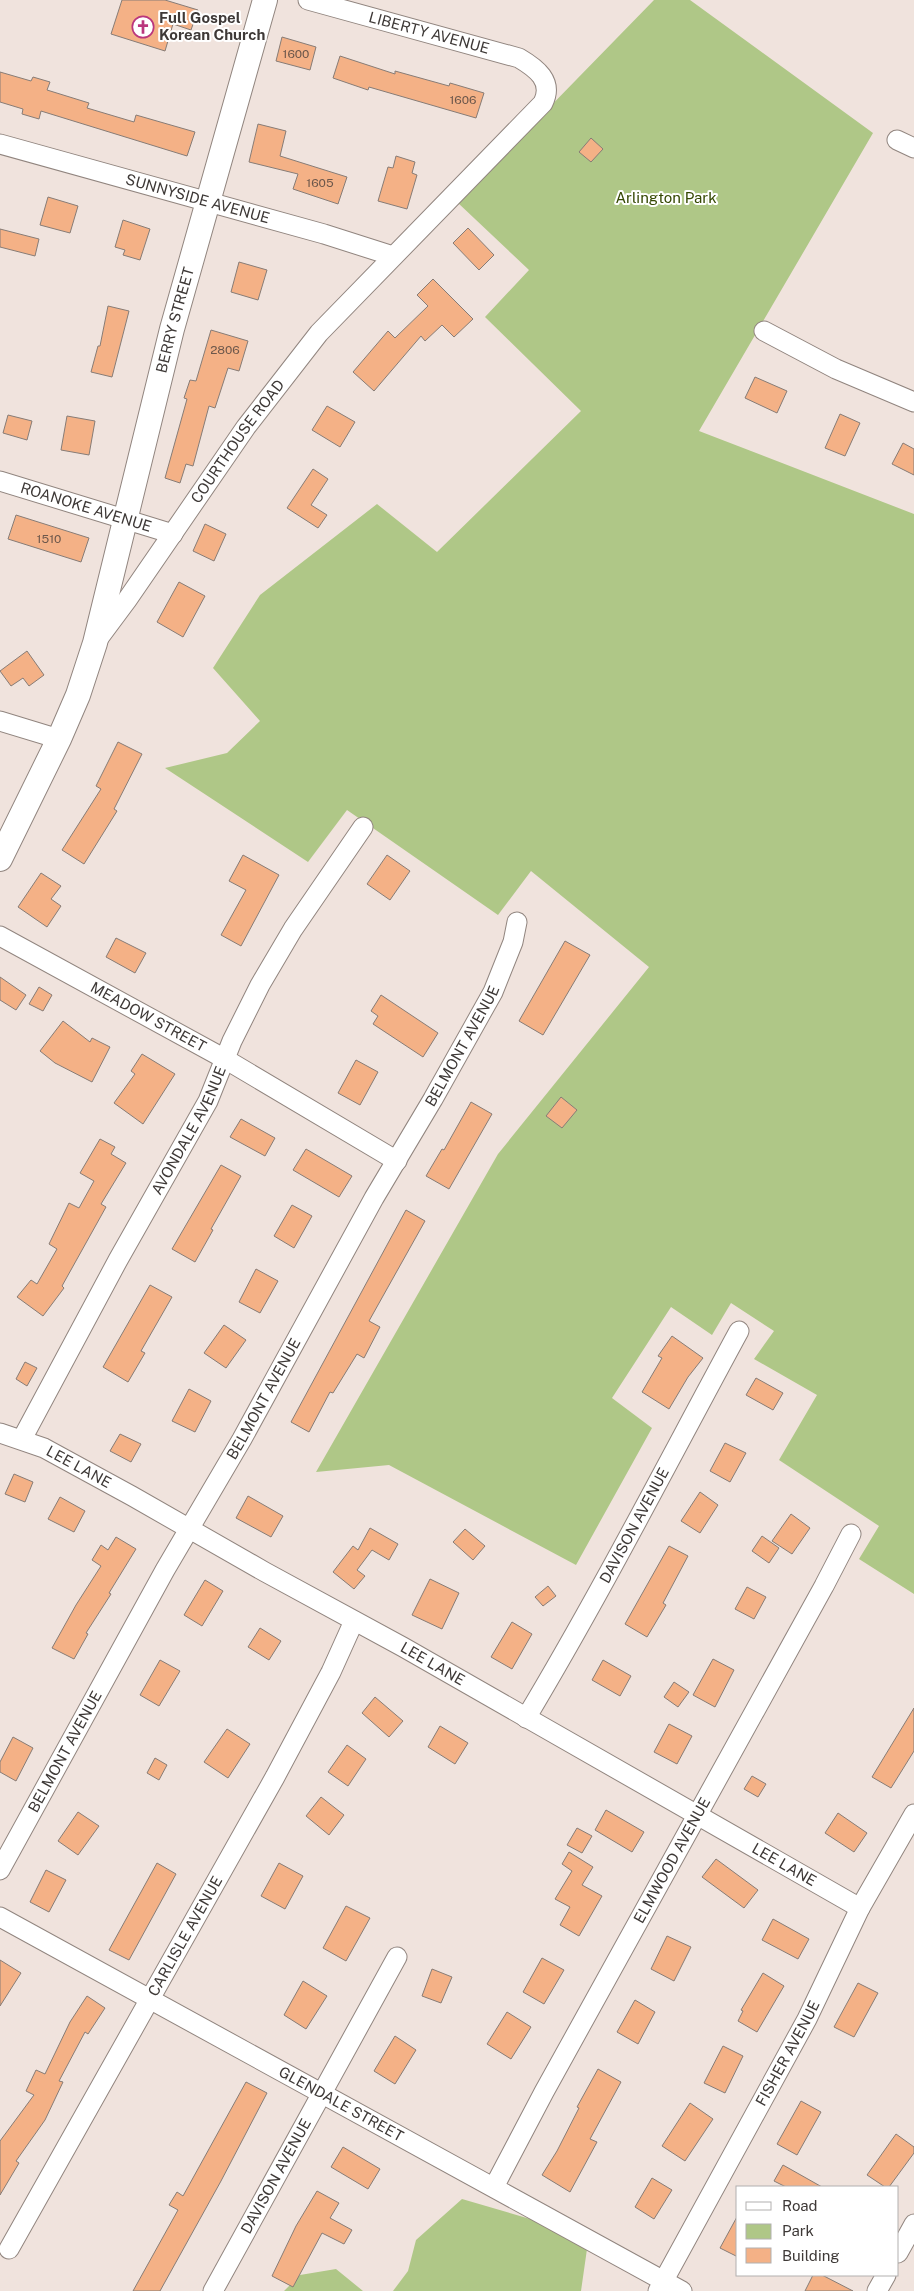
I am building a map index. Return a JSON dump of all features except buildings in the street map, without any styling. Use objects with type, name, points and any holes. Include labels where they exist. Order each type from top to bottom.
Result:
[{"type":"street","name":"BERRY STREET","points":[[95,642],[172,329],[265,0]]},
{"type":"street","name":"LIBERTY AVENUE","points":[[308,0],[519,58],[534,66],[544,78]]},
{"type":"street","name":"COURTHOUSE ROAD","points":[[0,859],[59,739],[78,695],[95,642],[286,373],[319,333],[543,103],[547,87],[544,78]]},
{"type":"street","name":"SUNNYSIDE AVENUE","points":[[0,144],[208,204],[324,234],[393,256]]},
{"type":"street","points":[[764,330],[836,369],[914,402]]},
{"type":"street","name":"ROANOKE AVENUE","points":[[0,480],[173,534]]},
{"type":"street","points":[[0,721],[59,739]]},
{"type":"street","name":"AVONDALE AVENUE","points":[[22,1439],[118,1260],[208,1101],[232,1041],[260,985],[284,943],[363,827]]},
{"type":"street","name":"BELMONT AVENUE","points":[[0,1870],[189,1528],[242,1439],[396,1161],[493,992],[513,942],[517,922]]},
{"type":"street","name":"MEADOW STREET","points":[[0,936],[226,1059],[396,1161]]},
{"type":"street","name":"DAVISON AVENUE","points":[[526,1718],[572,1642],[624,1548],[740,1331]]},
{"type":"street","name":"LEE LANE","points":[[0,1433],[44,1448],[189,1528],[860,1908]]},
{"type":"street","name":"ELMWOOD AVENUE","points":[[494,2187],[815,1603],[850,1534]]},
{"type":"street","name":"CARLISLE AVENUE","points":[[9,2249],[275,1777],[331,1672],[354,1621]]},
{"type":"street","name":"FISHER AVENUE","points":[[661,2286],[807,2019],[860,1908],[914,1814]]},
{"type":"street","name":"GLENDALE STREET","points":[[0,1917],[494,2187],[661,2286],[682,2291]]},
{"type":"street","name":"DAVISON AVENUE","points":[[213,2291],[320,2092],[350,2044],[397,1956]]},
{"type":"street","points":[[899,2251],[914,2224]]},
{"type":"street","points":[[877,2291],[885,2276]]},
{"type":"green space","name":"Arlington Park","points":[[654,0],[690,0],[873,133],[699,431],[914,514],[914,1594],[859,1559],[879,1526],[779,1460],[817,1395],[754,1359],[774,1331],[731,1303],[712,1335],[671,1307],[612,1398],[652,1428],[576,1565],[389,1465],[316,1472],[498,1154],[649,967],[531,871],[498,915],[347,810],[308,862],[165,768],[227,753],[260,721],[213,668],[260,595],[377,504],[437,552],[581,411],[485,317],[529,270],[457,202]]},
{"type":"green space","points":[[462,2199],[537,2221],[587,2249],[581,2291],[393,2291],[408,2271],[416,2240]]},
{"type":"green space","points":[[336,2269],[363,2291],[284,2291],[300,2275]]},
{"type":"place","name":"Full Gospel Korean Church","points":[[143,27]]}]
